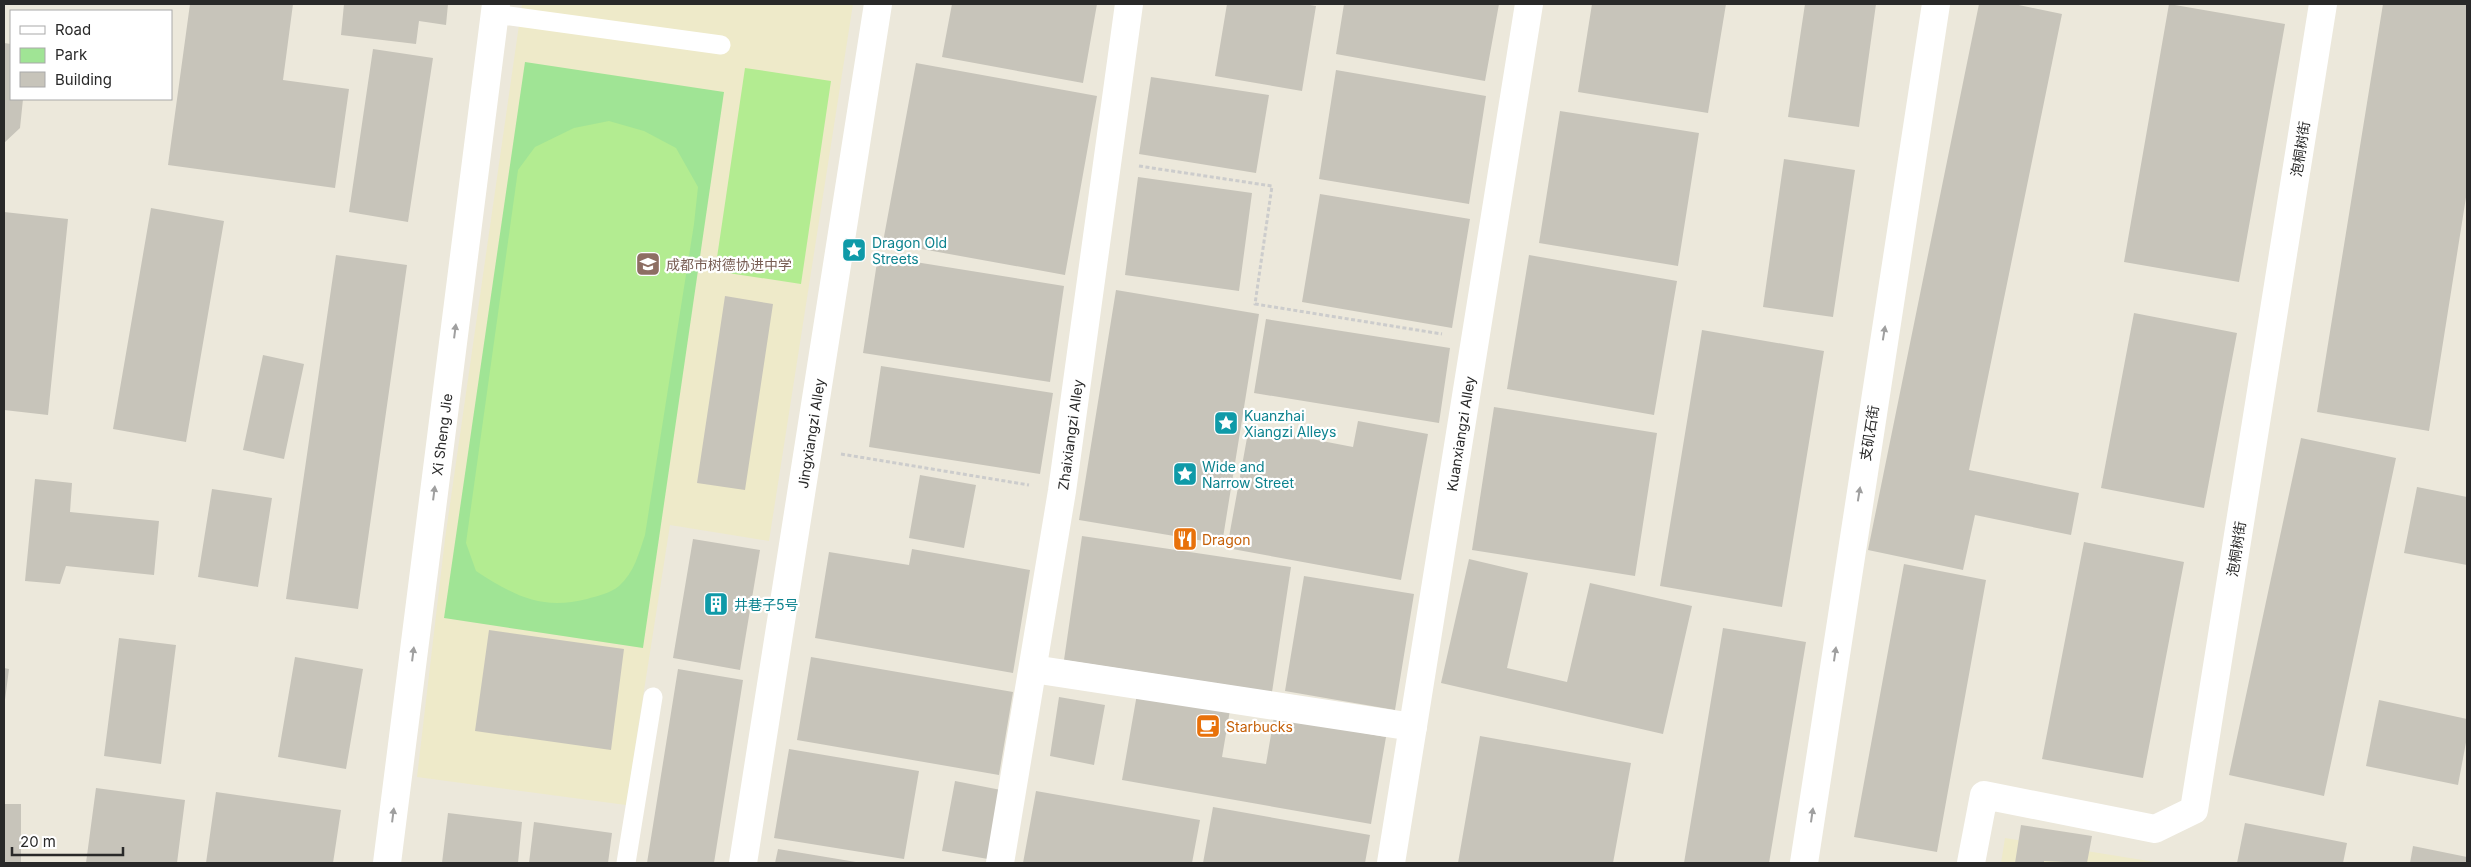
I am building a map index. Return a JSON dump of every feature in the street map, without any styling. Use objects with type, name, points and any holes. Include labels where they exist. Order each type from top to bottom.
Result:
[{"type":"street","name":"Jingxiangzi Alley","points":[[743,863],[878,4]]},
{"type":"street","name":"Zhaixiangzi Alley","points":[[1000,863],[1062,491],[1106,161],[1130,4]]},
{"type":"street","name":"Kuanxiangzi Alley","points":[[1391,863],[1529,4]]},
{"type":"street","name":"支矶石街","points":[[1804,863],[1936,4]]},
{"type":"street","name":"泡桐树街","points":[[1971,863],[1984,795],[2155,829],[2194,810],[2324,4]]},
{"type":"street","name":"Xi Sheng Jie","points":[[387,863],[496,9]]},
{"type":"street","points":[[1033,669],[1412,727]]},
{"type":"lane","points":[[496,9],[721,45]]},
{"type":"lane","points":[[626,863],[653,697]]},
{"type":"path","points":[[1106,161],[1272,186],[1254,304],[1475,340]]},
{"type":"path","points":[[808,449],[1062,491]]},
{"type":"shaded area","name":"成都市树德协进中学","points":[[522,4],[853,4],[769,541],[670,525],[626,805],[417,777],[445,539]]},
{"type":"shaded area","points":[[2005,838],[2161,863],[2001,863]]},
{"type":"green space","points":[[525,62],[724,92],[643,648],[444,618]]},
{"type":"green space","points":[[745,68],[831,81],[801,284],[715,271]]},
{"type":"green space","points":[[609,121],[644,131],[676,148],[698,187],[694,224],[645,535],[635,562],[624,581],[608,592],[571,602],[541,602],[515,594],[476,571],[466,543],[518,170],[535,147],[574,128]]},
{"type":"building","points":[[190,4],[293,4],[283,80],[349,89],[335,188],[168,165]]},
{"type":"building","points":[[344,4],[448,4],[446,25],[419,21],[416,44],[341,35]]},
{"type":"building","points":[[952,4],[1097,4],[1083,83],[942,57]]},
{"type":"building","points":[[1227,4],[1304,4],[1316,6],[1302,91],[1215,76]]},
{"type":"building","points":[[1344,4],[1499,4],[1485,81],[1336,54]]},
{"type":"building","points":[[1592,4],[1726,4],[1708,113],[1578,92]]},
{"type":"building","points":[[1805,4],[1876,4],[1859,127],[1788,117]]},
{"type":"building","points":[[1979,4],[2014,4],[2062,14],[1969,470],[2079,493],[2071,535],[1975,515],[1963,570],[1868,550]]},
{"type":"building","points":[[2169,4],[2285,24],[2239,282],[2124,262]]},
{"type":"building","points":[[2383,4],[2467,4],[2467,191],[2429,431],[2317,412]]},
{"type":"building","points":[[4,43],[10,44],[10,100],[23,100],[20,128],[4,143]]},
{"type":"building","points":[[373,49],[433,58],[408,222],[349,212]]},
{"type":"building","points":[[916,63],[1097,96],[1065,275],[883,242]]},
{"type":"building","points":[[1336,70],[1486,96],[1469,204],[1319,179]]},
{"type":"building","points":[[1151,77],[1269,95],[1256,173],[1139,154]]},
{"type":"building","points":[[1560,111],[1699,133],[1678,266],[1539,243]]},
{"type":"building","points":[[1784,159],[1855,170],[1833,317],[1763,307]]},
{"type":"building","points":[[1138,177],[1252,193],[1239,291],[1125,275]]},
{"type":"building","points":[[1320,194],[1470,219],[1452,328],[1302,302]]},
{"type":"building","points":[[151,208],[224,221],[186,442],[113,429]]},
{"type":"building","points":[[4,212],[68,219],[48,415],[4,410]]},
{"type":"building","points":[[336,255],[407,265],[358,609],[286,599]]},
{"type":"building","points":[[1529,255],[1677,281],[1654,415],[1507,389]]},
{"type":"building","points":[[878,256],[1064,286],[1050,382],[863,353]]},
{"type":"building","points":[[1116,290],[1259,314],[1222,544],[1079,520]]},
{"type":"building","points":[[725,296],[773,304],[745,490],[697,483]]},
{"type":"building","points":[[2134,313],[2237,333],[2204,508],[2101,488]]},
{"type":"building","points":[[1266,319],[1450,348],[1439,423],[1254,393]]},
{"type":"building","points":[[1702,330],[1824,351],[1782,607],[1660,586]]},
{"type":"building","points":[[263,355],[304,364],[284,459],[243,450]]},
{"type":"building","points":[[881,366],[1053,393],[1040,474],[869,447]]},
{"type":"building","points":[[1494,407],[1657,433],[1635,576],[1472,550]]},
{"type":"building","points":[[1358,421],[1428,434],[1401,580],[1227,548],[1249,427],[1353,447]]},
{"type":"building","points":[[2301,438],[2396,458],[2324,796],[2229,775]]},
{"type":"building","points":[[920,475],[976,485],[964,548],[909,538]]},
{"type":"building","points":[[35,479],[72,483],[70,512],[159,521],[154,575],[66,566],[60,584],[25,581]]},
{"type":"building","points":[[2417,487],[2467,497],[2467,565],[2404,553]]},
{"type":"building","points":[[212,489],[272,498],[258,587],[198,577]]},
{"type":"building","points":[[1082,536],[1291,567],[1272,692],[1064,660]]},
{"type":"building","name":"井巷子5号","points":[[693,539],[760,550],[740,670],[673,658]]},
{"type":"building","points":[[2084,542],[2184,562],[2143,778],[2042,759]]},
{"type":"building","points":[[912,549],[1030,570],[1013,673],[815,638],[829,552],[909,565]]},
{"type":"building","points":[[1469,559],[1528,573],[1507,668],[1567,682],[1590,583],[1692,606],[1663,734],[1441,683]]},
{"type":"building","points":[[1904,564],[1986,580],[1937,852],[1854,837]]},
{"type":"building","points":[[1304,576],[1414,594],[1395,710],[1285,691]]},
{"type":"building","points":[[1723,628],[1806,642],[1769,863],[1684,863]]},
{"type":"building","points":[[489,630],[624,649],[611,750],[475,731]]},
{"type":"building","points":[[119,638],[176,645],[161,764],[104,756]]},
{"type":"building","points":[[295,657],[363,669],[346,769],[278,757]]},
{"type":"building","points":[[811,657],[1013,692],[999,775],[797,740]]},
{"type":"building","points":[[4,668],[9,669],[5,700],[4,700]]},
{"type":"building","points":[[678,669],[743,680],[714,863],[647,863]]},
{"type":"building","points":[[1137,694],[1230,710],[1222,757],[1266,764],[1274,717],[1386,737],[1371,824],[1122,780]]},
{"type":"building","points":[[1059,697],[1105,705],[1094,765],[1050,756]]},
{"type":"building","points":[[2379,700],[2467,719],[2467,737],[2458,785],[2366,766]]},
{"type":"building","points":[[1480,736],[1631,763],[1613,863],[1458,863]]},
{"type":"building","points":[[789,749],[919,771],[904,859],[774,838]]},
{"type":"building","points":[[955,781],[1001,790],[988,859],[942,851]]},
{"type":"building","points":[[96,788],[185,800],[177,863],[86,863]]},
{"type":"building","points":[[1036,791],[1200,820],[1192,863],[1023,863]]},
{"type":"building","points":[[216,792],[341,810],[333,863],[206,863]]},
{"type":"building","points":[[4,804],[21,804],[21,863],[4,863]]},
{"type":"building","points":[[1213,807],[1370,835],[1365,863],[1203,863]]},
{"type":"building","points":[[448,813],[522,822],[518,863],[442,863]]},
{"type":"building","points":[[534,822],[612,833],[608,863],[529,863]]},
{"type":"building","points":[[2245,823],[2347,843],[2343,863],[2237,863]]},
{"type":"building","points":[[2021,825],[2092,836],[2087,863],[2044,861],[2044,863],[2015,863]]},
{"type":"building","points":[[2413,846],[2467,857],[2467,863],[2410,863]]},
{"type":"building","points":[[778,849],[856,862],[856,863],[775,863]]},
{"type":"place","name":"Dragon Old Streets","points":[[854,250]]},
{"type":"place","name":"成都市树德协进中学","points":[[648,264]]},
{"type":"place","name":"Kuanzhai Xiangzi Alleys","points":[[1226,423]]},
{"type":"place","name":"Wide and Narrow Street","points":[[1185,474]]},
{"type":"place","name":"Dragon","points":[[1185,539]]},
{"type":"place","name":"井巷子5号","points":[[716,604]]},
{"type":"place","name":"Starbucks","points":[[1208,726]]}]
